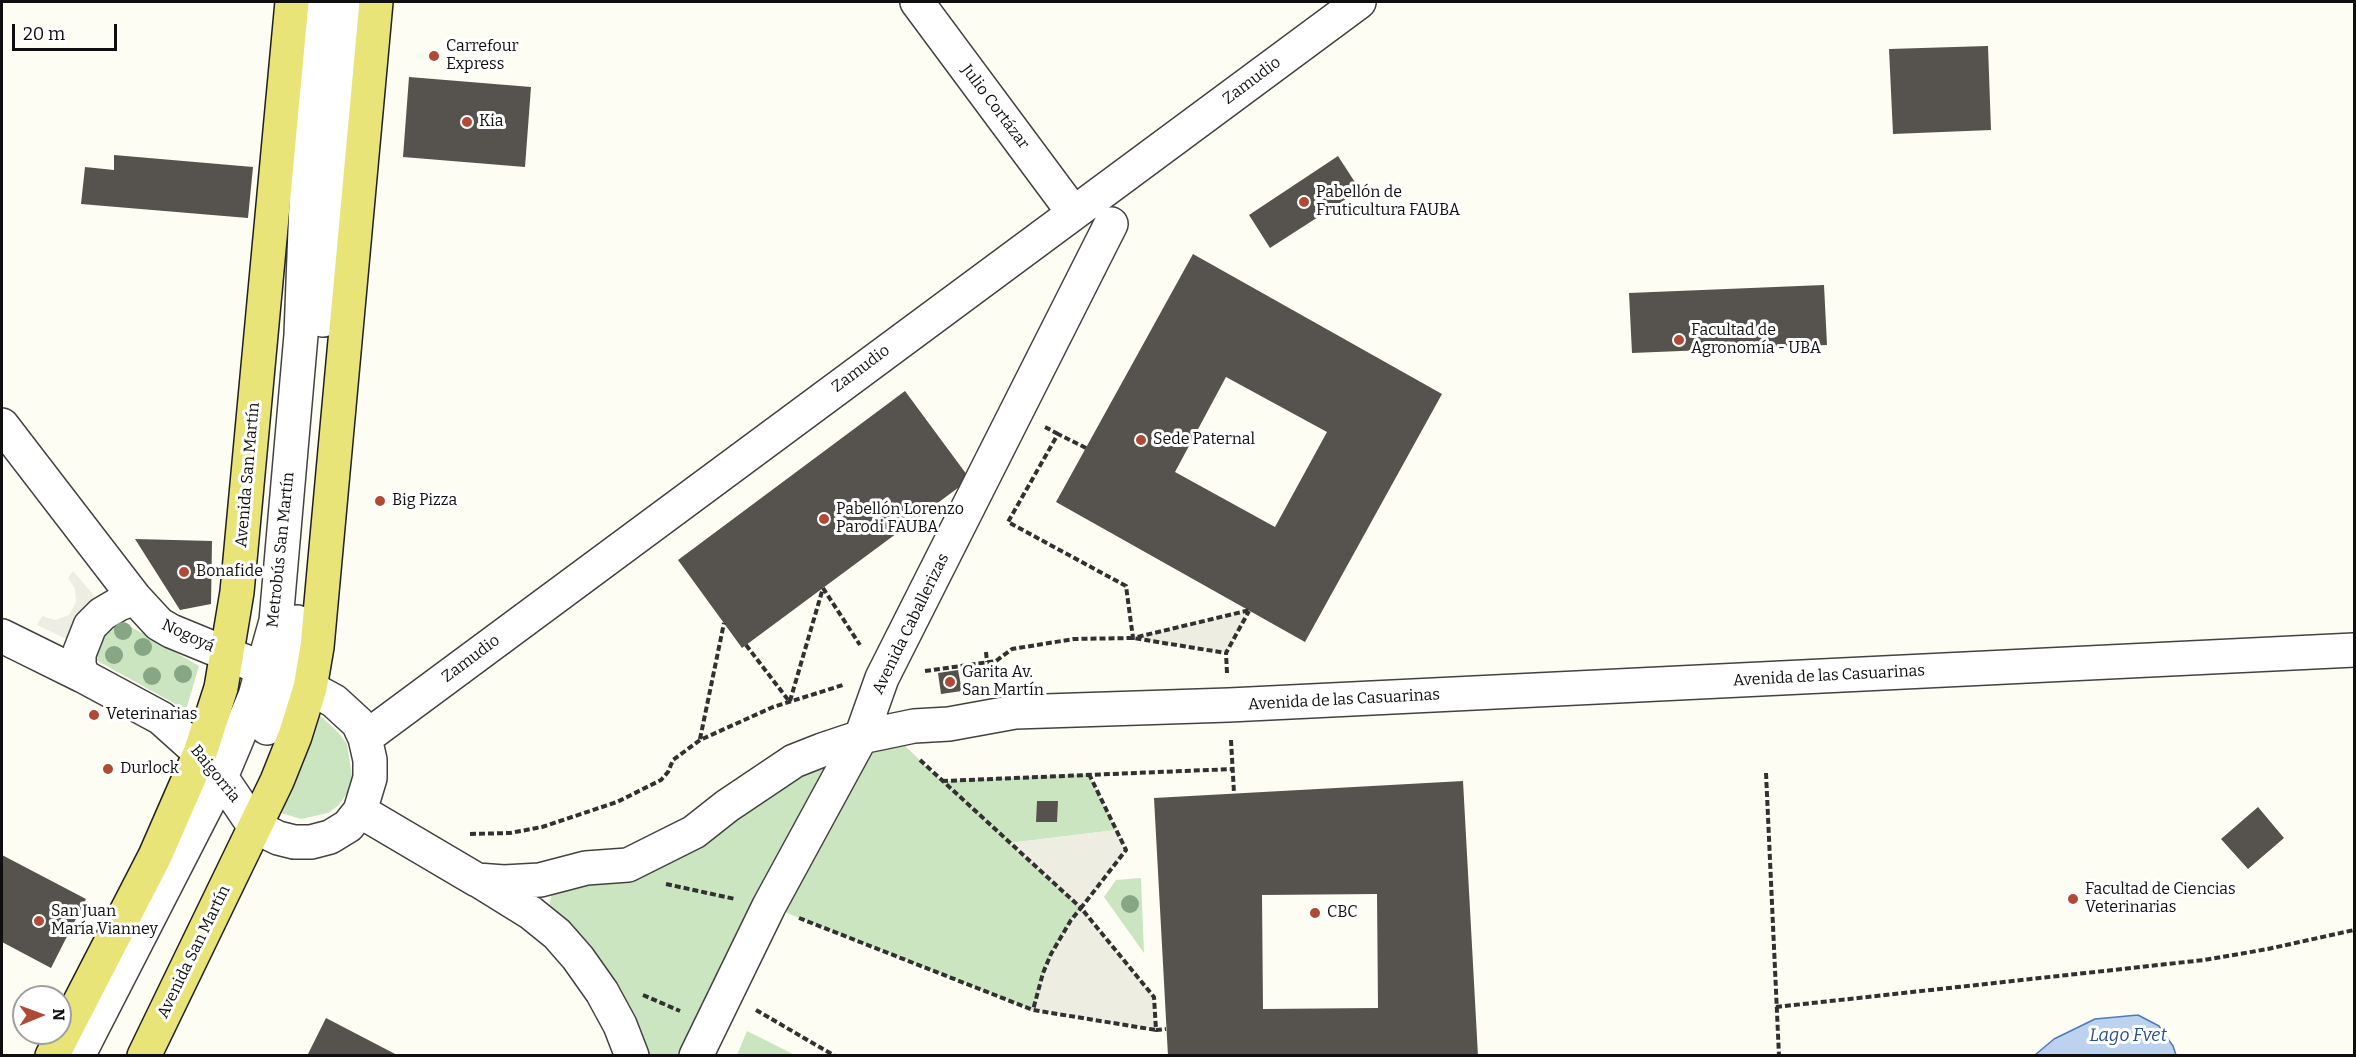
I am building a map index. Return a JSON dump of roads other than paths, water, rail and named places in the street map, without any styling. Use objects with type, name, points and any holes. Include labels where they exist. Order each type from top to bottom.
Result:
[{"type":"main road","name":"Avenida San Martín","points":[[52,1056],[155,856],[219,775],[215,710],[237,592],[292,2]]},
{"type":"main road","name":"Avenida San Martín","points":[[144,1056],[277,781],[295,736],[287,678],[317,647],[376,2]]},
{"type":"street","name":"Metrobús San Martín","points":[[287,678],[278,602],[301,335],[308,150],[322,2]]},
{"type":"street","name":"Metrobús San Martín","points":[[78,1056],[219,775],[263,739],[287,678],[296,630],[350,2]]},
{"type":"street","name":"Julio Cortázar","points":[[917,2],[1073,212]]},
{"type":"street","name":"Zamudio","points":[[365,738],[1359,2]]},
{"type":"street","name":"Avenida Caballerizas","points":[[696,1056],[769,906],[876,735],[882,678],[1111,224]]},
{"type":"street","name":"Nogoyá","points":[[2,425],[135,598],[165,628],[287,678],[334,701],[358,723],[365,738],[370,760],[373,818]]},
{"type":"street","points":[[83,675],[79,654],[90,626],[102,614],[135,598]]},
{"type":"street","name":"Baigorria","points":[[2,636],[83,675],[160,718],[219,775],[254,826]]},
{"type":"street","name":"Avenida de las Casuarinas","points":[[373,818],[477,880],[504,882],[540,880],[586,868],[628,865],[694,832],[795,761],[876,735],[914,726],[949,724],[1015,712],[1229,705],[2355,650]]},
{"type":"street","name":"Metrobús San Martín","points":[[104,1056],[219,775]]},
{"type":"street","points":[[254,826],[278,838],[294,842],[311,842],[330,837],[348,826],[373,818]]},
{"type":"street","points":[[571,873],[558,882],[552,891],[548,903],[551,925],[602,992],[620,1025],[632,1056]]},
{"type":"street","points":[[477,880],[531,913],[557,934]]},
{"type":"water","name":"Lago Fvet","points":[[2138,1015],[2159,1026],[2173,1046],[2176,1055],[2035,1055],[2054,1039],[2095,1019]]},
{"type":"place","name":"Carrefour Express","points":[[434,56]]},
{"type":"place","name":"Kia","points":[[467,122]]},
{"type":"place","name":"Pabellón de Fruticultura FAUBA","points":[[1304,202]]},
{"type":"place","name":"Facultad de Agronomía - UBA","points":[[1679,340]]},
{"type":"place","name":"Sede Paternal","points":[[1141,440]]},
{"type":"place","name":"Big Pizza","points":[[380,501]]},
{"type":"place","name":"Pabellón Lorenzo Parodi FAUBA","points":[[824,519]]},
{"type":"place","name":"Bonafide","points":[[184,572]]},
{"type":"place","name":"Garita Av. San Martín","points":[[950,682]]},
{"type":"place","name":"Veterinarias","points":[[94,715]]},
{"type":"place","name":"Durlock","points":[[108,769]]},
{"type":"place","name":"Facultad de Ciencias Veterinarias","points":[[2073,899]]},
{"type":"place","name":"CBC","points":[[1315,913]]},
{"type":"place","name":"San Juan María Vianney","points":[[39,921]]}]
